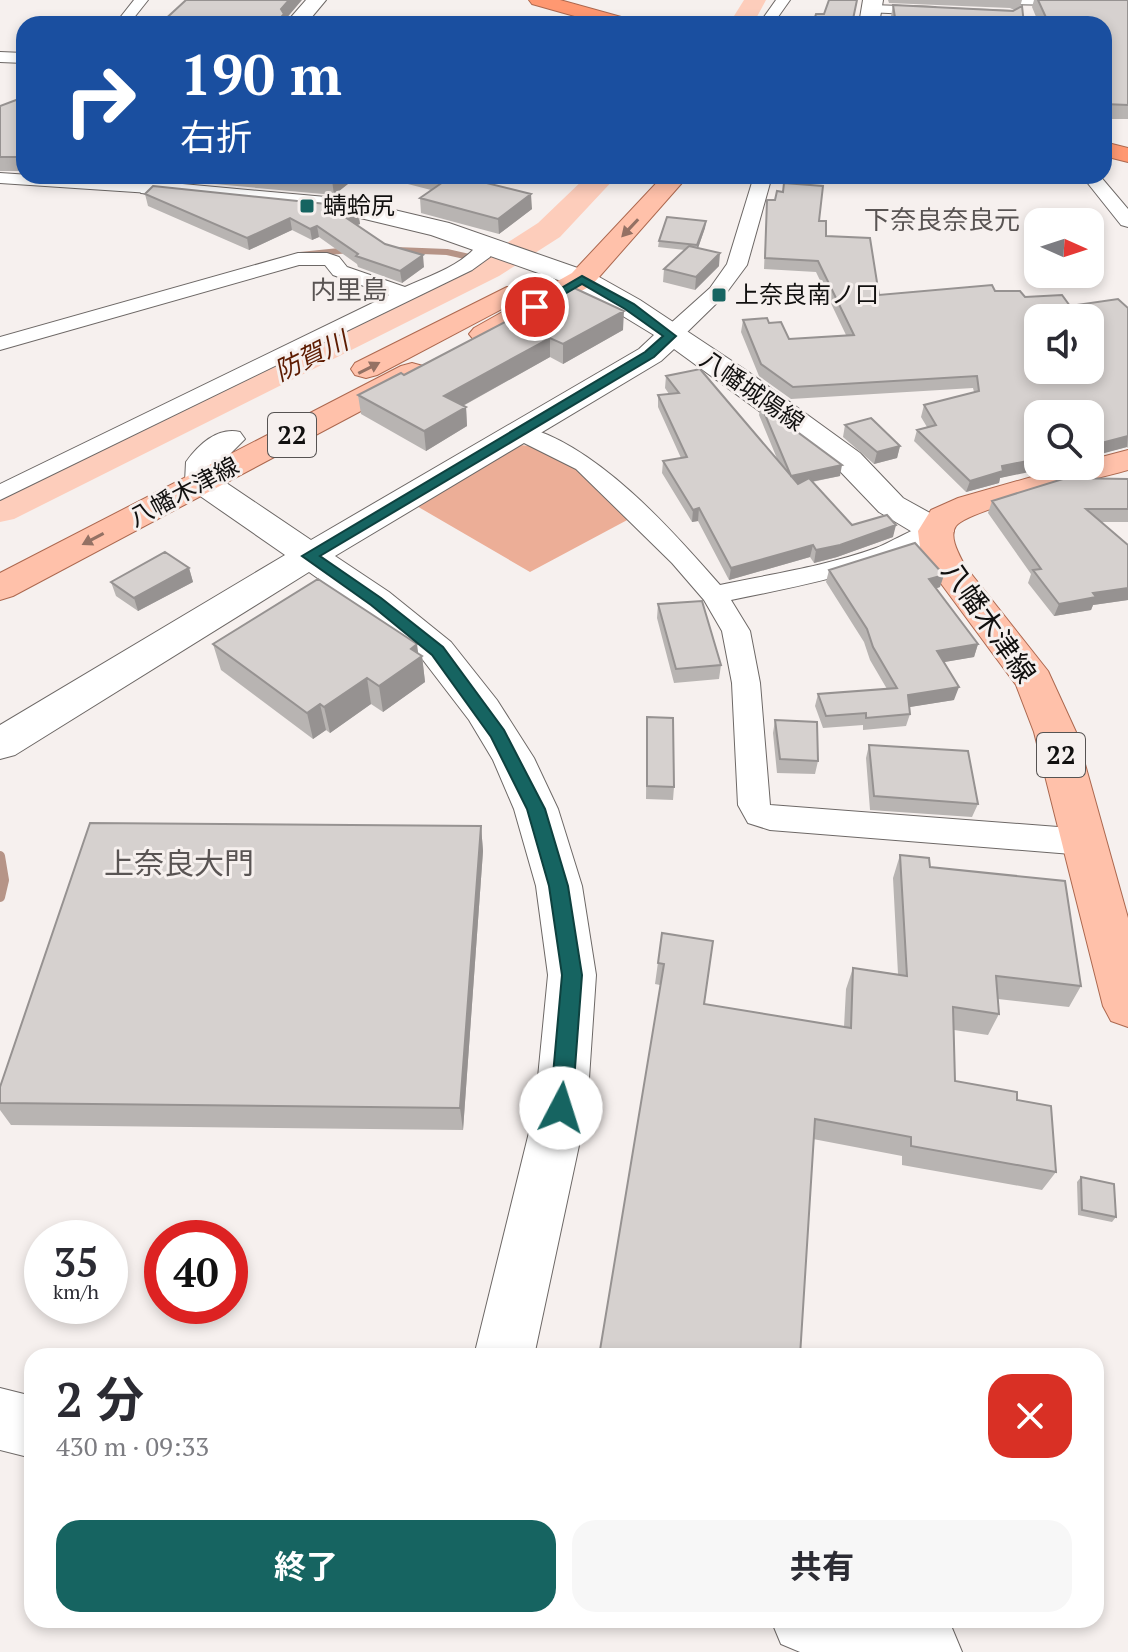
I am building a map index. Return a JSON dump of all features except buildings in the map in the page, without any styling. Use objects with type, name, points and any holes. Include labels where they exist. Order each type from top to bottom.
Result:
[{"type":"highway","points":[[517,0],[574,16]]},
{"type":"highway","points":[[539,0],[596,16]]},
{"type":"main road","name":"八幡木津線","points":[[40,534],[475,315],[557,269],[583,248],[643,184]]},
{"type":"main road","name":"八幡木津線","points":[[0,588],[202,482],[557,269],[666,184]]},
{"type":"main road","name":"八幡木津線","points":[[1128,460],[970,505],[943,517],[936,531],[938,547],[949,570],[1034,681],[1055,732],[1128,1006]]},
{"type":"street","points":[[128,16],[141,0]]},
{"type":"street","points":[[302,16],[316,0]]},
{"type":"street","points":[[1000,5],[1128,2]]},
{"type":"street","points":[[871,11],[951,12]]},
{"type":"street","name":"八幡城陽線","points":[[170,184],[348,207],[488,244],[557,269],[630,306],[670,336],[736,377],[848,460],[891,505],[936,531]]},
{"type":"street","points":[[0,744],[650,355],[717,292],[737,265],[761,184]]},
{"type":"street","points":[[1098,184],[1128,221]]},
{"type":"street","points":[[0,493],[465,266],[483,253],[488,244]]},
{"type":"street","points":[[0,344],[298,259],[320,257],[332,261],[340,271],[407,295]]},
{"type":"street","points":[[522,433],[585,464],[681,557],[714,595],[736,631],[746,683],[754,805],[759,814],[770,818],[1084,842]]},
{"type":"street","points":[[229,439],[203,462],[202,482],[376,601],[437,651],[483,710],[513,758],[536,809],[559,886],[572,975],[561,1108],[506,1348]]},
{"type":"street","points":[[714,595],[836,569],[909,546],[936,531]]},
{"type":"street","points":[[0,1419],[24,1425]]},
{"type":"street","points":[[836,1628],[928,1652]]},
{"type":"shaded area","points":[[520,445],[537,447],[568,460],[595,481],[631,518],[530,572],[415,505]]},
{"type":"waterway","name":"防賀川","points":[[746,16],[755,0]]},
{"type":"waterway","name":"防賀川","points":[[0,510],[488,269],[549,230],[595,184]]},
{"type":"waterway","points":[[300,255],[349,250]]},
{"type":"waterway","points":[[396,250],[447,252],[496,263]]},
{"type":"waterway","points":[[0,856],[4,880],[0,897]]},
{"type":"place","name":"蜻蛉尻","points":[[307,206]]},
{"type":"place","name":"上奈良南ノ口","points":[[719,295]]},
{"type":"district","name":"下奈良奈良元","points":[[942,220]]},
{"type":"district","name":"内里島","points":[[349,290]]},
{"type":"district","name":"上奈良大門","points":[[179,864]]},
{"type":"route","points":[[535,307],[582,279],[630,306],[670,336],[650,355],[310,556],[376,601],[437,651],[483,710],[513,758],[536,809],[559,886],[572,975],[561,1108]]}]
